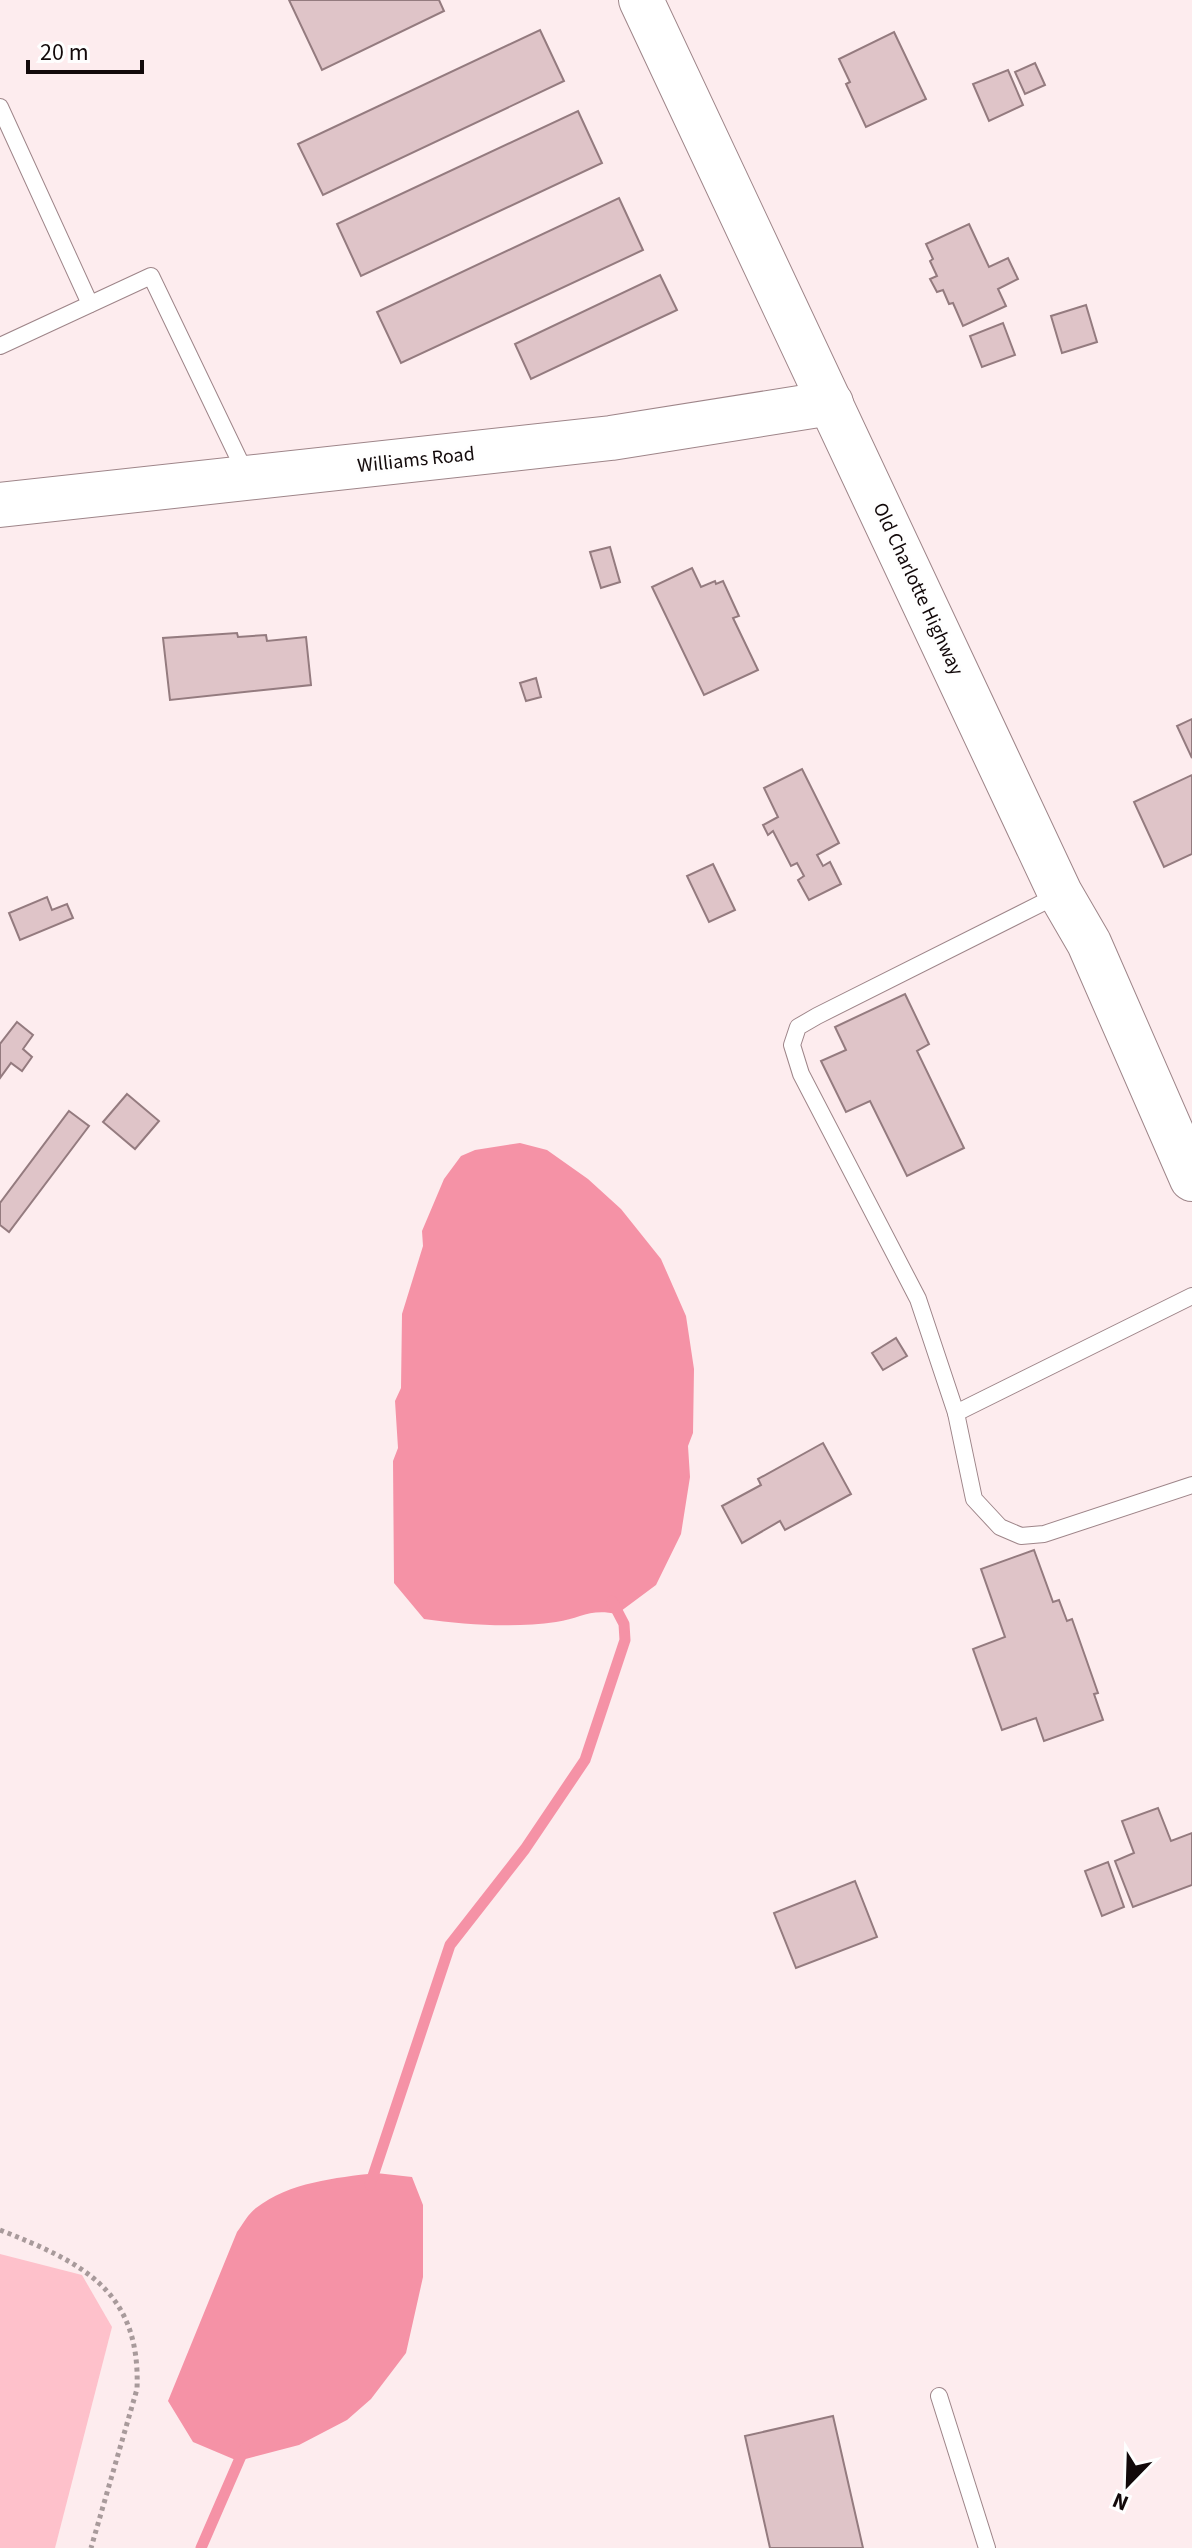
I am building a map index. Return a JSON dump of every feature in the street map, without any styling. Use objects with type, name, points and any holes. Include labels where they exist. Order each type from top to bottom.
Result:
[{"type":"main road","name":"Old Charlotte Highway","points":[[641,0],[1060,893],[1089,943],[1192,1179]]},
{"type":"main road","name":"Williams Road","points":[[0,505],[611,438],[831,403]]},
{"type":"lane","points":[[0,107],[90,304]]},
{"type":"lane","points":[[0,346],[151,276],[249,478]]},
{"type":"lane","points":[[1060,893],[798,1027],[792,1045],[801,1074],[918,1299],[956,1413],[974,1499],[1000,1527],[1021,1536],[1044,1534],[1192,1485]]},
{"type":"lane","points":[[956,1413],[1192,1296]]},
{"type":"lane","points":[[939,2396],[987,2548]]},
{"type":"path","points":[[0,2230],[77,2264],[114,2299],[128,2320],[138,2368],[137,2389],[91,2548]]},
{"type":"shaded area","points":[[520,1143],[547,1150],[588,1179],[621,1209],[661,1259],[686,1316],[694,1369],[693,1433],[688,1446],[690,1477],[681,1534],[656,1585],[617,1614],[592,1613],[556,1622],[523,1625],[424,1619],[394,1583],[393,1461],[398,1448],[395,1401],[401,1388],[402,1314],[423,1246],[422,1231],[444,1179],[461,1156],[475,1150]]},
{"type":"shaded area","points":[[376,2173],[412,2177],[423,2205],[423,2277],[406,2353],[371,2399],[347,2420],[299,2445],[238,2461],[193,2442],[168,2401],[237,2232],[253,2210],[283,2192],[313,2183]]},
{"type":"shaded area","points":[[0,2254],[82,2275],[112,2327],[55,2548],[0,2548]]},
{"type":"building","points":[[289,0],[439,0],[444,11],[322,70]]},
{"type":"building","points":[[540,30],[564,81],[323,195],[298,144]]},
{"type":"building","points":[[894,32],[926,99],[866,127],[846,84],[850,82],[839,59]]},
{"type":"building","points":[[1035,63],[1045,85],[1025,94],[1015,72]]},
{"type":"building","points":[[1008,70],[1023,105],[989,121],[973,84]]},
{"type":"building","points":[[578,111],[602,163],[361,276],[337,224]]},
{"type":"building","points":[[619,198],[643,250],[401,363],[377,312]]},
{"type":"building","points":[[969,224],[989,267],[1008,258],[1018,279],[998,289],[1006,306],[963,326],[953,303],[949,304],[943,290],[937,292],[930,279],[937,276],[926,244]]},
{"type":"building","points":[[660,275],[677,310],[531,379],[515,344]]},
{"type":"building","points":[[1086,305],[1097,342],[1062,353],[1051,316]]},
{"type":"building","points":[[1003,323],[1015,355],[982,367],[970,336]]},
{"type":"building","points":[[610,547],[620,582],[601,588],[590,552]]},
{"type":"building","points":[[692,568],[701,587],[723,581],[739,616],[733,618],[758,670],[704,695],[652,587]]},
{"type":"building","points":[[237,633],[238,637],[266,635],[267,641],[306,637],[311,685],[170,700],[163,638]]},
{"type":"building","points":[[536,678],[541,697],[526,701],[520,683]]},
{"type":"building","points":[[1192,719],[1192,758],[1177,726]]},
{"type":"building","points":[[802,769],[839,843],[817,855],[823,866],[830,862],[841,884],[809,900],[798,880],[804,876],[797,863],[791,866],[773,831],[768,835],[763,825],[778,817],[764,788]]},
{"type":"building","points":[[1192,775],[1192,854],[1164,867],[1134,802]]},
{"type":"building","points":[[713,864],[735,910],[709,922],[687,876]]},
{"type":"building","points":[[47,897],[52,910],[67,904],[73,918],[20,940],[9,913]]},
{"type":"building","points":[[905,994],[929,1044],[917,1051],[964,1148],[907,1176],[870,1101],[846,1112],[821,1061],[846,1050],[835,1027]]},
{"type":"building","points":[[17,1022],[33,1035],[23,1049],[32,1057],[22,1071],[11,1063],[0,1078],[0,1044]]},
{"type":"building","points":[[127,1094],[159,1121],[135,1149],[103,1122]]},
{"type":"building","points":[[69,1111],[89,1126],[9,1232],[0,1225],[0,1203]]},
{"type":"building","points":[[896,1338],[907,1356],[883,1370],[872,1353]]},
{"type":"building","points":[[823,1443],[851,1494],[785,1530],[780,1521],[742,1543],[722,1506],[761,1485],[758,1479]]},
{"type":"building","points":[[1034,1550],[1053,1602],[1059,1600],[1067,1621],[1072,1619],[1098,1693],[1094,1694],[1103,1720],[1044,1741],[1036,1718],[1002,1730],[973,1649],[1005,1637],[981,1569]]},
{"type":"building","points":[[1158,1808],[1171,1841],[1192,1833],[1192,1885],[1133,1907],[1115,1861],[1134,1853],[1122,1821]]},
{"type":"building","points":[[1108,1862],[1124,1907],[1102,1916],[1085,1871]]},
{"type":"building","points":[[855,1881],[877,1937],[796,1968],[774,1913]]},
{"type":"building","points":[[833,2416],[863,2548],[770,2548],[745,2436]]},
{"type":"waterway","points":[[370,2185],[450,1945],[525,1849],[585,1760],[625,1640],[624,1624],[612,1601]]},
{"type":"waterway","points":[[201,2548],[244,2449]]}]
